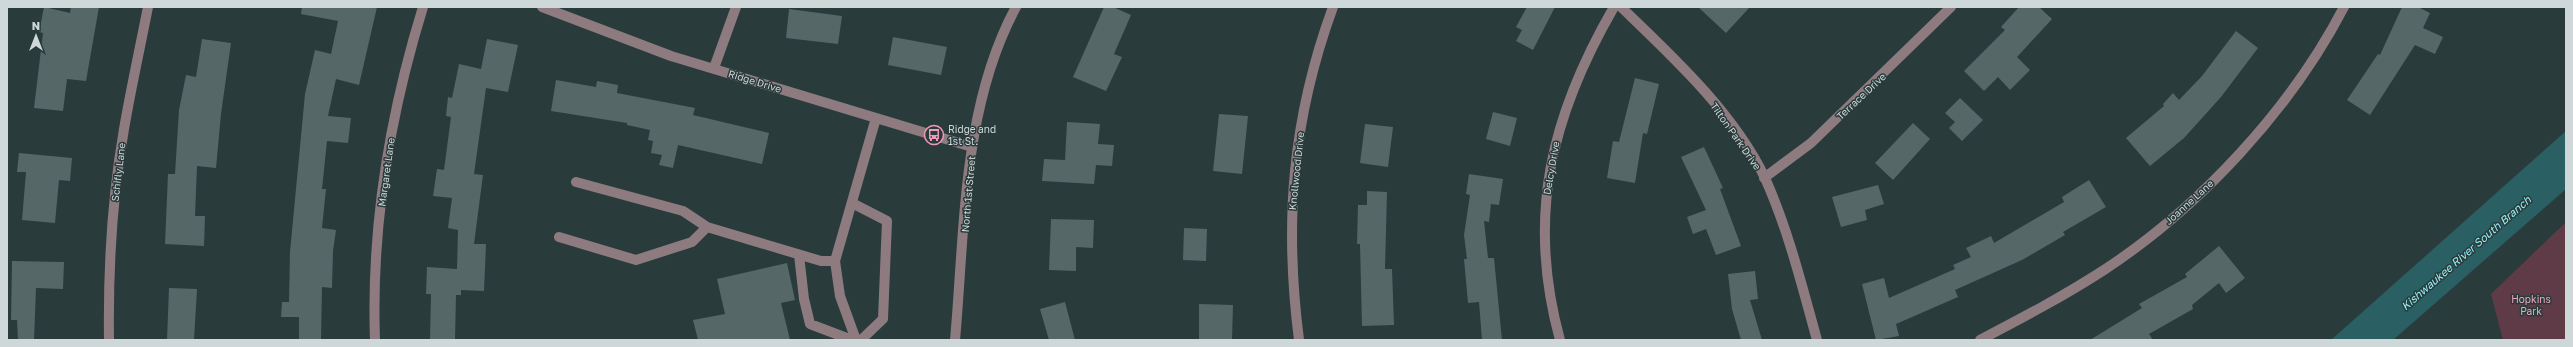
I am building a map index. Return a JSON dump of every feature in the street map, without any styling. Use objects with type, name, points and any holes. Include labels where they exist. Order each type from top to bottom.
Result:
[{"type":"street","name":"Schifly Lane","points":[[109,340],[108,285],[114,208],[124,130],[148,7]]},
{"type":"street","name":"Margaret Lane","points":[[375,340],[377,257],[386,162],[413,41],[423,7]]},
{"type":"street","name":"Ridge Drive","points":[[542,7],[636,43],[972,147]]},
{"type":"street","points":[[714,68],[736,7]]},
{"type":"street","name":"North 1st Street","points":[[955,340],[972,147],[986,80],[997,49],[1016,7]]},
{"type":"street","name":"Knollwood Drive","points":[[1300,340],[1291,265],[1294,168],[1303,109],[1320,43],[1333,7]]},
{"type":"street","name":"Delcy Drive","points":[[1560,340],[1549,294],[1545,264],[1544,227],[1549,174],[1560,123],[1574,83],[1614,7]]},
{"type":"street","name":"Tilton Park Drive","points":[[1620,7],[1672,56],[1715,105],[1743,142],[1764,178],[1792,255],[1817,340]]},
{"type":"street","name":"Terrace Drive","points":[[1764,178],[1811,143],[1951,7]]},
{"type":"street","name":"Joanne Lane","points":[[1980,340],[2069,292],[2106,269],[2169,221],[2219,176],[2294,86],[2344,7]]},
{"type":"street","points":[[856,340],[840,296],[835,261],[876,118]]},
{"type":"street","points":[[576,182],[683,211],[707,227],[821,261],[835,261]]},
{"type":"street","points":[[852,203],[887,221],[883,319],[861,340]]},
{"type":"street","points":[[558,237],[636,260],[692,242],[707,227]]},
{"type":"street","points":[[800,255],[804,299],[810,324],[852,340]]},
{"type":"green space","name":"Hopkins Park","points":[[2566,222],[2566,340],[2503,340],[2491,294]]},
{"type":"water","name":"Kishwaukee River South Branch","points":[[2566,131],[2566,189],[2393,340],[2331,340]]},
{"type":"building","points":[[44,7],[70,13],[71,7],[99,7],[86,81],[67,79],[63,111],[34,108],[43,33],[39,32]]},
{"type":"building","points":[[302,7],[377,7],[359,85],[336,79],[328,116],[351,118],[348,143],[327,141],[322,189],[326,189],[322,228],[336,230],[333,251],[332,288],[322,287],[321,340],[299,340],[299,317],[281,317],[282,302],[289,302],[290,252],[305,94],[315,50],[331,54],[338,21],[301,14]]},
{"type":"building","points":[[1104,7],[1113,7],[1131,15],[1114,54],[1122,57],[1106,91],[1073,77]]},
{"type":"building","points":[[1527,7],[1555,7],[1533,50],[1516,41],[1522,30],[1516,27]]},
{"type":"building","points":[[1698,7],[1750,7],[1726,33]]},
{"type":"building","points":[[2019,7],[2039,7],[2052,19],[2017,57],[2030,70],[2010,90],[1998,77],[1984,91],[1964,71],[2005,30],[2001,27]]},
{"type":"building","points":[[2402,7],[2418,7],[2430,13],[2423,28],[2443,37],[2435,54],[2415,45],[2370,115],[2347,100],[2378,54],[2380,55]]},
{"type":"building","points":[[789,9],[842,16],[838,44],[786,38]]},
{"type":"building","points":[[2236,31],[2258,48],[2221,97],[2184,138],[2150,166],[2126,138],[2164,106],[2163,104],[2173,93],[2179,100],[2202,76]]},
{"type":"building","points":[[893,37],[947,47],[941,75],[888,65]]},
{"type":"building","points":[[202,39],[231,43],[221,114],[216,168],[197,166],[195,216],[205,216],[204,246],[165,244],[168,174],[175,174],[179,110],[186,75],[196,77]]},
{"type":"building","points":[[487,39],[518,45],[508,92],[486,88],[474,174],[483,175],[474,244],[486,244],[484,291],[461,290],[461,295],[456,295],[455,340],[430,340],[431,294],[426,294],[427,267],[457,269],[458,230],[448,228],[452,198],[433,196],[437,169],[444,170],[451,117],[446,116],[448,97],[452,98],[459,64],[481,69]]},
{"type":"building","points":[[1635,78],[1659,84],[1647,134],[1643,133],[1635,183],[1607,178],[1613,141],[1619,142]]},
{"type":"building","points":[[556,80],[596,87],[597,81],[618,85],[617,93],[695,108],[693,115],[769,133],[762,164],[678,145],[673,168],[659,165],[662,155],[651,153],[653,141],[648,140],[650,130],[627,125],[627,123],[551,111]]},
{"type":"building","points":[[1960,98],[1983,120],[1962,141],[1949,128],[1955,122],[1945,113]]},
{"type":"building","points":[[1493,112],[1517,118],[1510,146],[1486,139]]},
{"type":"building","points":[[1219,114],[1248,116],[1242,174],[1213,171]]},
{"type":"building","points":[[1067,122],[1100,124],[1098,144],[1114,145],[1112,166],[1096,165],[1094,184],[1042,181],[1044,159],[1065,160]]},
{"type":"building","points":[[1913,123],[1930,139],[1893,180],[1875,163]]},
{"type":"building","points":[[1365,124],[1393,127],[1388,167],[1360,163]]},
{"type":"building","points":[[1704,147],[1723,188],[1720,189],[1741,246],[1716,255],[1706,229],[1693,234],[1687,217],[1706,210],[1681,157]]},
{"type":"building","points":[[19,153],[72,158],[70,181],[59,180],[55,223],[22,220],[26,172],[17,172]]},
{"type":"building","points":[[1469,174],[1503,179],[1499,205],[1491,204],[1489,222],[1484,221],[1488,258],[1494,258],[1502,340],[1482,340],[1479,302],[1468,303],[1464,259],[1467,259],[1464,235],[1470,195],[1466,194]]},
{"type":"building","points":[[2089,180],[2106,207],[2063,232],[2065,235],[2022,260],[1955,290],[1958,297],[1896,324],[1899,336],[1876,340],[1862,284],[1884,278],[1889,298],[1955,269],[1953,265],[1971,257],[1966,248],[1991,236],[1994,243],[2064,202],[2062,197]]},
{"type":"building","points":[[1878,185],[1884,204],[1865,210],[1867,220],[1841,227],[1832,197]]},
{"type":"building","points":[[1367,191],[1387,192],[1385,269],[1392,269],[1394,325],[1362,326],[1360,244],[1357,244],[1358,205],[1367,205]]},
{"type":"building","points":[[1051,219],[1094,220],[1093,248],[1076,247],[1076,271],[1049,270]]},
{"type":"building","points":[[1184,228],[1207,229],[1206,261],[1183,260]]},
{"type":"building","points":[[2219,246],[2245,278],[2226,293],[2219,283],[2192,305],[2193,309],[2149,334],[2153,340],[2090,340],[2142,308],[2139,304],[2187,277],[2185,274]]},
{"type":"building","points":[[12,261],[64,262],[63,289],[36,288],[34,340],[18,340],[17,320],[11,320]]},
{"type":"building","points":[[787,263],[795,300],[781,303],[790,340],[698,340],[693,320],[725,314],[717,279]]},
{"type":"building","points":[[1755,271],[1758,299],[1750,300],[1762,340],[1741,340],[1732,309],[1728,274]]},
{"type":"building","points":[[169,288],[197,289],[194,340],[167,340]]},
{"type":"building","points":[[1065,302],[1075,340],[1049,340],[1040,309]]},
{"type":"building","points":[[1199,304],[1233,305],[1232,340],[1199,340]]},
{"type":"place","name":"Ridge and 1st St.","points":[[934,135]]}]
